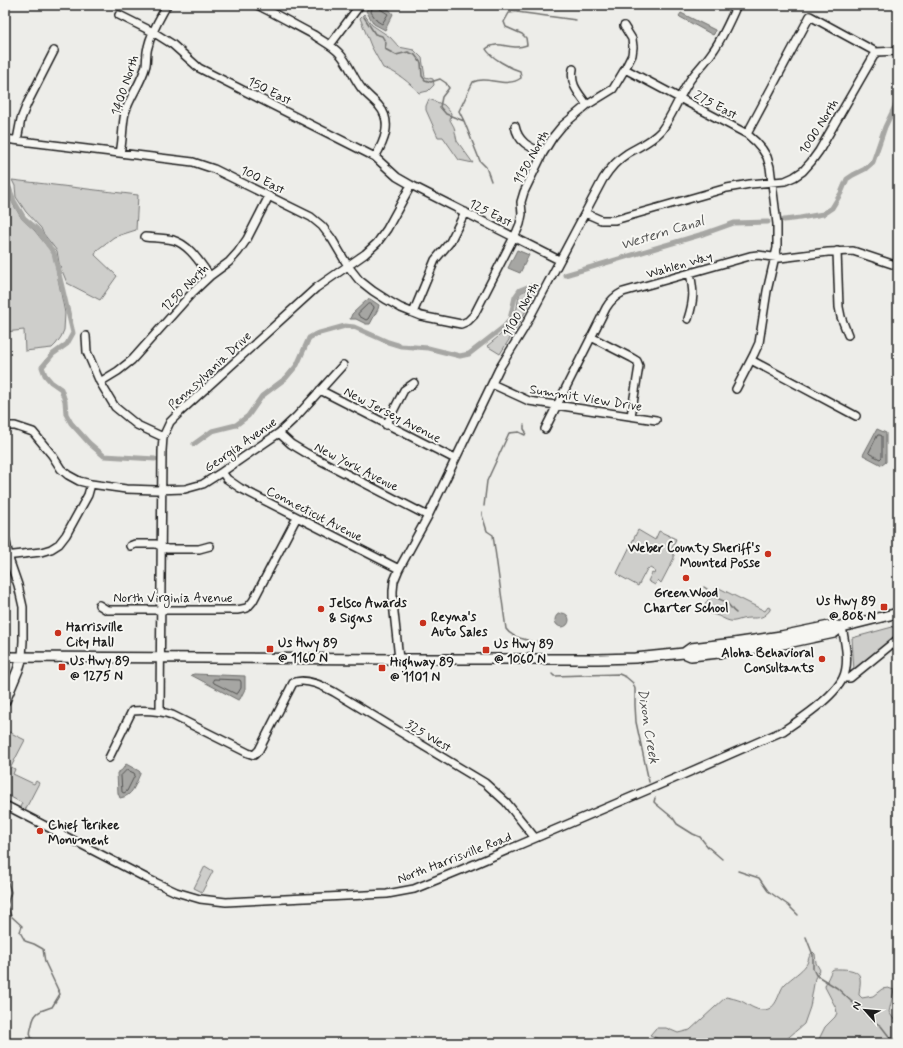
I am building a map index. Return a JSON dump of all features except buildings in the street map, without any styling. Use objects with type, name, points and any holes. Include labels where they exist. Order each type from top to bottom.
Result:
[{"type":"main road","points":[[5,657],[598,659],[635,658],[684,653],[692,656],[783,644],[834,633],[842,627],[898,613]]},
{"type":"main road","points":[[5,701],[22,657]]},
{"type":"street","name":"1400 North","points":[[120,153],[125,114],[146,65],[148,47],[153,32],[167,5]]},
{"type":"street","points":[[257,5],[282,17],[330,45],[339,52],[362,90],[380,106],[385,115],[387,127],[384,139],[375,157]]},
{"type":"street","points":[[330,45],[360,5]]},
{"type":"street","name":"1100 North","points":[[399,659],[393,591],[394,581],[428,516],[499,369],[523,330],[559,260],[610,167],[618,160],[653,139],[657,135],[668,120],[689,81],[714,50],[737,5]]},
{"type":"street","name":"150 East","points":[[119,15],[153,32],[172,44],[199,68],[375,157],[397,177],[411,185]]},
{"type":"street","points":[[747,134],[810,16],[876,52],[898,51]]},
{"type":"street","name":"1150 North","points":[[468,321],[474,315],[520,224],[522,214],[521,202],[524,192],[543,153],[562,126],[587,105],[613,89],[625,69],[632,55],[632,39],[624,26]]},
{"type":"street","points":[[17,140],[21,119],[27,104],[54,51]]},
{"type":"street","name":"1000 North","points":[[585,213],[602,220],[615,220],[727,188],[750,184],[786,181],[794,178],[803,171],[819,151],[876,52]]},
{"type":"street","points":[[573,69],[572,77],[574,87],[587,105]]},
{"type":"street","name":"275 East","points":[[625,69],[747,134],[756,142],[767,157],[770,167],[777,224],[777,248],[767,291],[758,342],[751,360],[736,388]]},
{"type":"street","points":[[515,126],[516,133],[523,142],[543,153]]},
{"type":"street","name":"100 East","points":[[5,139],[193,162],[204,165],[311,217],[322,226],[332,239],[348,266],[360,280],[373,291],[401,308],[421,316],[461,324],[468,321]]},
{"type":"street","name":"125 East","points":[[411,185],[559,260]]},
{"type":"street","name":"Pennsylvania Drive","points":[[160,711],[162,451],[163,437],[170,422],[316,288],[366,254],[388,230],[411,185]]},
{"type":"street","name":"1250 North","points":[[100,382],[132,360],[192,293],[210,276],[229,262],[247,239],[269,196]]},
{"type":"street","points":[[413,313],[435,260],[450,242],[465,212]]},
{"type":"street","points":[[145,237],[173,240],[182,244],[190,251],[210,276]]},
{"type":"street","points":[[837,251],[839,307],[841,317],[848,334]]},
{"type":"street","name":"Wahlen Way","points":[[545,429],[606,308],[610,302],[624,292],[750,256],[780,258],[837,251],[852,251],[898,266]]},
{"type":"street","points":[[688,319],[694,296],[690,273]]},
{"type":"street","points":[[86,336],[87,352],[100,382],[115,407],[137,425],[163,437]]},
{"type":"street","points":[[591,337],[637,361],[639,366],[631,416]]},
{"type":"street","points":[[751,360],[856,416]]},
{"type":"street","name":"Georgia Avenue","points":[[5,426],[15,426],[33,432],[52,455],[61,469],[79,481],[126,489],[184,489],[203,484],[279,433],[296,417],[343,365]]},
{"type":"street","points":[[386,424],[404,390],[414,383]]},
{"type":"street","name":"Summit View Drive","points":[[492,384],[529,401],[656,420]]},
{"type":"street","name":"New Jersey Avenue","points":[[320,390],[455,459]]},
{"type":"street","name":"New York Avenue","points":[[279,433],[291,444],[306,453],[428,516]]},
{"type":"street","name":"Connecticut Avenue","points":[[222,472],[227,479],[234,484],[400,570]]},
{"type":"street","points":[[7,556],[41,552],[51,549],[59,544],[66,535],[88,495],[91,484]]},
{"type":"street","name":"North Virginia Avenue","points":[[99,605],[107,610],[237,610],[247,608],[253,601],[297,517]]},
{"type":"street","points":[[5,537],[7,556],[18,585],[23,607],[24,628],[22,657]]},
{"type":"street","points":[[130,546],[135,544],[156,544],[167,549],[199,549],[210,546]]},
{"type":"street","name":"North Harrisville Road","points":[[5,805],[150,880],[176,892],[200,900],[226,902],[397,893],[421,886],[707,765],[783,731],[829,697],[843,678],[847,655],[842,627]]},
{"type":"street","name":"North Harrisville Road","points":[[843,678],[850,678],[898,639]]},
{"type":"street","name":"325 West","points":[[160,711],[183,720],[254,755],[293,683],[300,681],[322,686],[485,784],[506,802],[535,838]]},
{"type":"street","points":[[109,758],[132,711],[160,711]]},
{"type":"shaded area","points":[[364,14],[372,25],[390,37],[399,47],[414,50],[422,58],[425,77],[433,79],[434,85],[428,91],[419,93],[398,75],[383,68],[371,46],[360,18]]},
{"type":"shaded area","points":[[429,99],[444,105],[451,113],[450,120],[454,127],[457,141],[473,163],[459,160],[443,137],[438,137],[426,110]]},
{"type":"shaded area","points":[[12,180],[138,195],[136,230],[114,237],[97,250],[95,255],[117,276],[100,300],[67,283],[59,263],[57,251],[16,197],[15,186]]},
{"type":"shaded area","points":[[5,188],[22,219],[35,231],[53,254],[65,313],[64,330],[61,337],[52,348],[25,351],[24,330],[5,332]]},
{"type":"shaded area","points":[[538,287],[519,324],[500,354],[487,346],[503,332],[513,320],[520,293]]},
{"type":"shaded area","points":[[638,530],[655,540],[659,531],[676,539],[670,552],[674,555],[674,558],[661,583],[658,580],[655,585],[648,581],[652,573],[654,574],[655,571],[650,568],[647,569],[638,586],[617,573]]},
{"type":"shaded area","points":[[717,587],[765,611],[768,607],[770,610],[764,616],[733,621],[708,613],[703,607]]},
{"type":"shaded area","points":[[896,626],[898,634],[854,671],[852,638]]},
{"type":"shaded area","points":[[5,730],[25,740],[11,767],[15,769],[13,774],[34,784],[36,781],[39,783],[25,810],[20,807],[22,803],[5,794]]},
{"type":"shaded area","points":[[205,866],[213,871],[202,892],[194,888]]},
{"type":"shaded area","points":[[813,952],[820,970],[815,978],[810,1007],[804,1024],[782,1043],[667,1043],[650,1035],[656,1028],[666,1028],[678,1033],[690,1030],[726,997],[741,1001],[757,1009],[763,1010],[772,1007],[785,984],[804,967]]},
{"type":"shaded area","points":[[832,970],[857,972],[860,980],[859,995],[862,998],[873,996],[882,989],[888,988],[894,990],[889,1012],[898,1026],[898,1040],[894,1043],[817,1043],[825,1027],[837,1013],[825,987]]},
{"type":"water","points":[[370,5],[383,6],[389,9],[393,14],[385,30],[374,24],[366,11]]},
{"type":"water","points":[[681,13],[715,30],[714,34],[713,35],[680,17],[679,16]]},
{"type":"water","points":[[517,250],[529,255],[520,273],[508,268]]},
{"type":"water","points":[[368,299],[379,305],[370,324],[366,324],[356,319],[350,319],[352,314]]},
{"type":"water","points":[[877,429],[886,433],[886,462],[882,465],[863,455]]},
{"type":"water","points":[[559,613],[565,613],[569,617],[569,623],[565,627],[559,627],[555,623],[555,617]]},
{"type":"water","points":[[191,675],[245,676],[245,689],[238,700]]},
{"type":"water","points":[[126,764],[139,771],[140,774],[131,792],[120,798],[118,793],[117,773],[122,770]]},
{"type":"waterway","points":[[464,121],[459,111],[473,82],[479,80],[509,82],[521,78],[520,71],[501,62],[492,56],[486,49],[493,45],[517,47],[527,45],[526,38],[522,34],[506,27],[504,22],[509,13],[517,12],[576,20]]},
{"type":"waterway","name":"Dixon Creek","points":[[364,17],[375,34],[382,36],[386,43],[385,49],[396,55],[408,52],[415,55],[421,63],[422,76],[425,80],[431,82],[440,79],[446,83],[449,88],[442,97],[440,107],[446,114],[464,121],[480,161],[486,167],[491,181]]},
{"type":"waterway","name":"Western Canal","points":[[784,220],[823,214],[832,208],[847,179],[865,169],[873,162],[885,127],[898,100]]},
{"type":"waterway","name":"Western Canal","points":[[5,182],[7,183],[14,201],[24,218],[37,229],[54,253],[73,333],[67,344],[53,354],[42,367],[45,375],[51,382],[61,389],[65,401],[66,414],[71,423],[89,443],[104,456],[155,459]]},
{"type":"waterway","name":"Western Canal","points":[[565,275],[703,234],[734,223],[768,222]]},
{"type":"waterway","name":"Western Canal","points":[[194,444],[212,431],[236,425],[248,416],[262,396],[286,378],[297,365],[309,338],[316,334],[345,326],[354,327],[401,346],[428,348],[460,356],[469,354],[505,326],[510,319],[515,297],[520,290],[530,286],[537,286]]},
{"type":"waterway","name":"Dixon Creek","points":[[484,506],[487,481],[509,433],[519,432],[525,435],[526,432],[524,425]]},
{"type":"waterway","name":"Dixon Creek","points":[[482,512],[487,531],[493,535],[506,629],[514,636],[532,642]]},
{"type":"waterway","points":[[712,595],[727,603],[736,613]]},
{"type":"waterway","name":"Dixon Creek","points":[[537,641],[542,641],[545,646]]},
{"type":"waterway","name":"Dixon Creek","points":[[552,674],[554,676],[619,674],[626,677],[633,683],[635,689],[636,722],[649,782]]},
{"type":"waterway","name":"Dixon Creek","points":[[655,798],[654,802],[673,818],[677,824],[700,837],[708,847],[722,859]]},
{"type":"waterway","name":"Dixon Creek","points":[[738,871],[759,878],[768,891],[788,905],[798,915]]},
{"type":"waterway","points":[[5,877],[11,892],[7,905],[11,916],[22,926],[20,932],[25,941],[43,949],[45,962],[60,994],[52,1007],[41,1011],[34,1017],[30,1031],[33,1041],[32,1043]]},
{"type":"waterway","name":"Dixon Creek","points":[[806,937],[813,955],[813,969],[816,975],[837,988],[872,1020],[881,1026],[895,1043]]},
{"type":"place","name":"Weber County Sheriff's Mounted Posse","points":[[768,554]]},
{"type":"place","name":"GreenWood Charter School","points":[[686,578]]},
{"type":"place","name":"Us Hwy 89 @ 808 N","points":[[884,607]]},
{"type":"place","name":"Jelsco Awards & Signs","points":[[321,609]]},
{"type":"place","name":"Reyna's Auto Sales","points":[[423,623]]},
{"type":"place","name":"Harrisville City Hall","points":[[58,633]]},
{"type":"place","name":"Us Hwy 89 @ 1160 N","points":[[270,649]]},
{"type":"place","name":"Us Hwy 89 @ 1060 N","points":[[486,650]]},
{"type":"place","name":"Aloha Behavioral Consultants","points":[[822,659]]},
{"type":"place","name":"Us Hwy 89 @ 1275 N","points":[[62,667]]},
{"type":"place","name":"Highway 89 @ 1101 N","points":[[382,668]]},
{"type":"place","name":"Chief Terikee Monument","points":[[40,831]]}]
